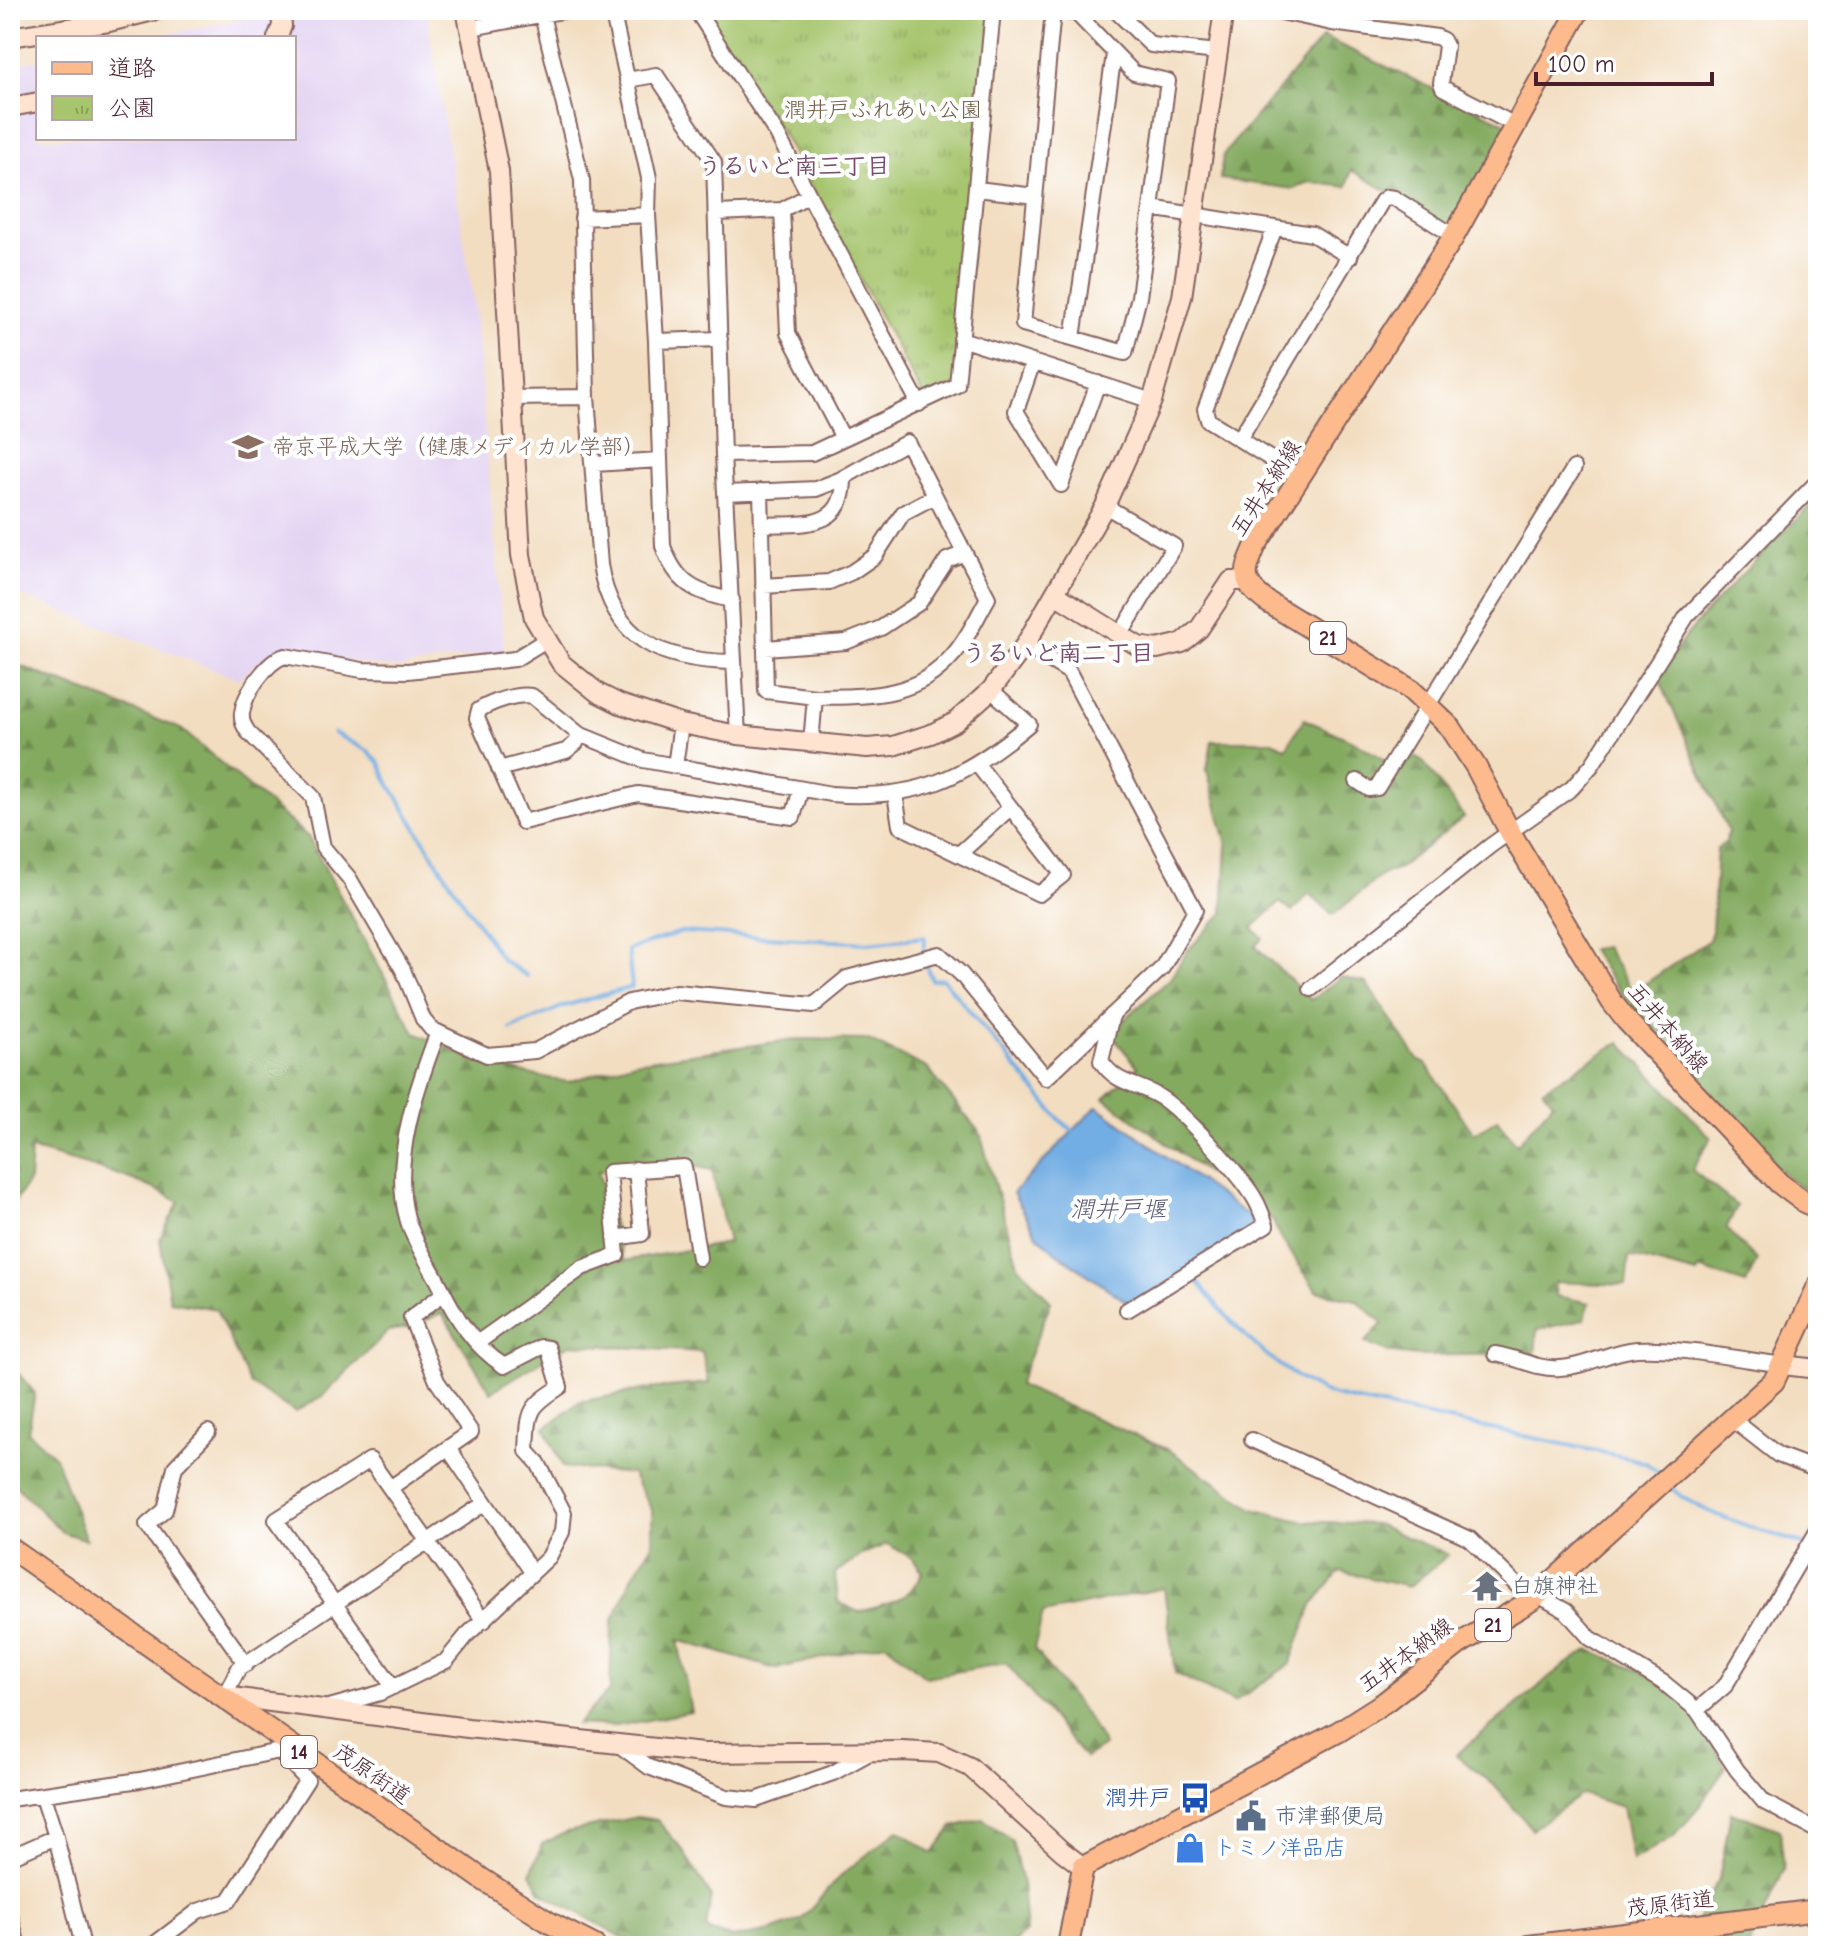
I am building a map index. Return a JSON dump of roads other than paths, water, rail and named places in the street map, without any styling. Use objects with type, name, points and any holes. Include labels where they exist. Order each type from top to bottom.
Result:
[{"type":"main road","name":"五井本納線","points":[[1579,10],[1454,236],[1256,545],[1248,564],[1246,581],[1266,601],[1387,674],[1429,705],[1464,747],[1599,983],[1626,1020],[1779,1183],[1804,1202],[1818,1208]]},
{"type":"main road","name":"五井本納線","points":[[1083,1867],[1338,1732],[1385,1702],[1459,1644],[1535,1598],[1774,1381],[1818,1286]]},
{"type":"main road","name":"茂原街道","points":[[10,1548],[224,1696],[281,1746],[550,1923],[595,1946]]},
{"type":"main road","points":[[1068,1946],[1083,1867]]},
{"type":"main road","name":"茂原街道","points":[[1528,1946],[1818,1910]]},
{"type":"street","points":[[10,37],[109,22],[157,10]]},
{"type":"street","points":[[278,36],[282,26],[281,10]]},
{"type":"street","points":[[567,10],[542,15],[469,19],[499,171],[521,555],[534,618],[561,663],[598,693],[644,713],[738,735],[867,748],[912,741],[955,722],[991,690],[1025,645],[1105,506],[1152,401],[1182,297],[1224,10]]},
{"type":"street","points":[[612,10],[649,178],[648,215],[663,546],[668,562],[693,590],[732,600]]},
{"type":"street","points":[[696,10],[777,134],[919,404]]},
{"type":"street","points":[[723,455],[812,453],[957,385],[993,10]]},
{"type":"street","points":[[1115,10],[1151,45],[1218,52]]},
{"type":"street","points":[[1272,10],[1332,23],[1437,37],[1446,46],[1443,88],[1517,126]]},
{"type":"street","points":[[1053,11],[1076,13],[1114,54],[1134,73],[1168,81],[1139,297],[1125,353],[1023,324],[1053,11]]},
{"type":"street","points":[[542,15],[582,180],[587,397],[602,577],[620,617],[639,638],[673,656],[733,662]]},
{"type":"street","points":[[1073,338],[1114,54]]},
{"type":"street","points":[[627,80],[656,75],[714,162],[723,455],[738,735]]},
{"type":"street","points":[[10,110],[36,103]]},
{"type":"street","points":[[977,189],[1035,196]]},
{"type":"street","points":[[717,213],[782,210],[809,195]]},
{"type":"street","points":[[1240,438],[1382,201],[1387,197],[1394,198],[1454,236]]},
{"type":"street","points":[[1151,208],[1312,234],[1350,257]]},
{"type":"street","points":[[782,210],[788,333],[843,438]]},
{"type":"street","points":[[582,218],[648,215]]},
{"type":"street","points":[[1275,228],[1205,409],[1208,420],[1300,477]]},
{"type":"street","points":[[656,341],[720,339]]},
{"type":"street","points":[[961,339],[1152,401]]},
{"type":"street","points":[[1033,362],[1016,411],[1061,485],[1098,383]]},
{"type":"street","points":[[510,398],[587,397]]},
{"type":"street","points":[[726,493],[761,491],[816,489],[907,442],[988,598],[952,656],[920,682],[882,696],[815,697],[766,691],[761,491]]},
{"type":"street","points":[[594,464],[660,460]]},
{"type":"street","points":[[1357,781],[1369,789],[1377,788],[1574,468]]},
{"type":"street","points":[[762,525],[814,522],[833,514],[844,496],[844,477]]},
{"type":"street","points":[[1311,989],[1510,832],[1572,788],[1592,765],[1687,616],[1818,481]]},
{"type":"street","points":[[763,586],[829,582],[852,572],[875,556],[903,513],[935,496]]},
{"type":"street","points":[[1105,506],[1174,546],[1120,635]]},
{"type":"street","points":[[765,648],[846,642],[881,628],[919,603],[947,560],[965,553]]},
{"type":"street","points":[[1055,594],[1138,646],[1157,649],[1182,643],[1199,629],[1231,581],[1246,581]]},
{"type":"street","points":[[546,640],[515,659],[408,671],[362,670],[285,656],[266,666],[243,709],[242,719],[248,732],[313,797],[323,847],[349,878],[403,970],[427,1025],[487,1055],[535,1051],[629,1002],[676,992],[814,1005],[847,978],[939,954],[961,974],[1046,1078],[1162,968],[1195,910],[1069,672],[1025,645]]},
{"type":"street","points":[[801,789],[793,817],[638,794],[523,822],[477,718],[479,710],[486,706],[525,694],[532,696],[579,734],[621,753],[801,789],[859,796],[919,790],[977,764],[1029,724],[991,690]]},
{"type":"street","points":[[811,743],[815,697]]},
{"type":"street","points":[[675,766],[681,724]]},
{"type":"street","points":[[499,769],[566,751],[576,743],[579,734]]},
{"type":"street","points":[[895,794],[900,826],[1039,894],[1063,875],[977,764]]},
{"type":"street","points":[[959,854],[1010,808]]},
{"type":"street","points":[[1112,1015],[1101,1061],[1110,1075],[1157,1095],[1176,1109],[1247,1187],[1266,1225],[1127,1310]]},
{"type":"street","points":[[318,1710],[393,1687],[446,1661],[467,1635],[549,1557],[562,1532],[564,1513],[538,1463],[527,1451],[528,1420],[536,1402],[560,1387],[555,1361],[548,1348],[541,1347],[504,1366],[489,1356],[461,1324],[407,1219],[401,1162],[422,1073],[438,1032]]},
{"type":"street","points":[[477,1343],[582,1268],[617,1255],[609,1172],[684,1167],[699,1258]]},
{"type":"street","points":[[615,1238],[642,1234],[636,1169]]},
{"type":"street","points":[[390,1488],[471,1432],[437,1381],[411,1318],[444,1293]]},
{"type":"street","points":[[1495,1354],[1543,1368],[1565,1368],[1640,1349],[1818,1369]]},
{"type":"street","points":[[1732,1419],[1778,1455],[1818,1470]]},
{"type":"street","points":[[208,1432],[175,1467],[165,1510],[147,1525],[246,1664]]},
{"type":"street","points":[[1252,1440],[1470,1539],[1535,1598],[1566,1611],[1590,1638],[1664,1683],[1697,1710],[1737,1770],[1764,1802],[1818,1831]]},
{"type":"street","points":[[448,1448],[532,1572]]},
{"type":"street","points":[[393,1687],[276,1520],[370,1460],[484,1621]]},
{"type":"street","points":[[485,1503],[239,1668],[224,1696],[318,1710],[703,1753],[939,1753],[970,1767],[1083,1867]]},
{"type":"street","points":[[1697,1710],[1725,1686],[1818,1530]]},
{"type":"street","points":[[615,1743],[649,1767],[726,1797],[756,1800],[833,1773],[871,1752]]},
{"type":"street","points":[[10,1799],[140,1780],[281,1746],[307,1780],[229,1901],[198,1911],[152,1946]]},
{"type":"street","points":[[43,1796],[56,1837],[78,1944]]},
{"type":"street","points":[[10,1857],[56,1837]]},
{"type":"street","points":[[10,1915],[18,1946]]},
{"type":"water","name":"潤井戸堰","points":[[1097,1106],[1263,1227],[1266,1234],[1137,1309],[1055,1252],[1037,1235],[1013,1193]]},
{"type":"waterway","points":[[334,733],[368,751],[380,763],[387,780],[439,865],[502,960],[527,976]]},
{"type":"waterway","points":[[511,1029],[564,1006],[632,987],[628,950],[681,932],[868,943],[924,937],[924,953]]},
{"type":"waterway","points":[[925,962],[932,980],[943,979],[1060,1120],[1073,1131]]},
{"type":"waterway","points":[[1194,1276],[1238,1329],[1274,1361],[1334,1396],[1629,1458],[1646,1463],[1661,1475]]},
{"type":"waterway","points":[[1669,1485],[1696,1505],[1716,1514],[1818,1549]]},
{"type":"place","name":"帝京平成大学（健康メディカル学部）","points":[[248,447]]},
{"type":"place","name":"白旗神社","points":[[1487,1586]]},
{"type":"place","name":"潤井戸","points":[[1195,1798]]},
{"type":"place","name":"市津郵便局","points":[[1251,1816]]},
{"type":"place","name":"トミノ洋品店","points":[[1190,1848]]},
{"type":"district","name":"うるいど南三丁目","points":[[794,166]]},
{"type":"district","name":"うるいど南二丁目","points":[[1058,653]]},
{"type":"park label","name":"潤井戸ふれあい公園","points":[[883,110]]}]
